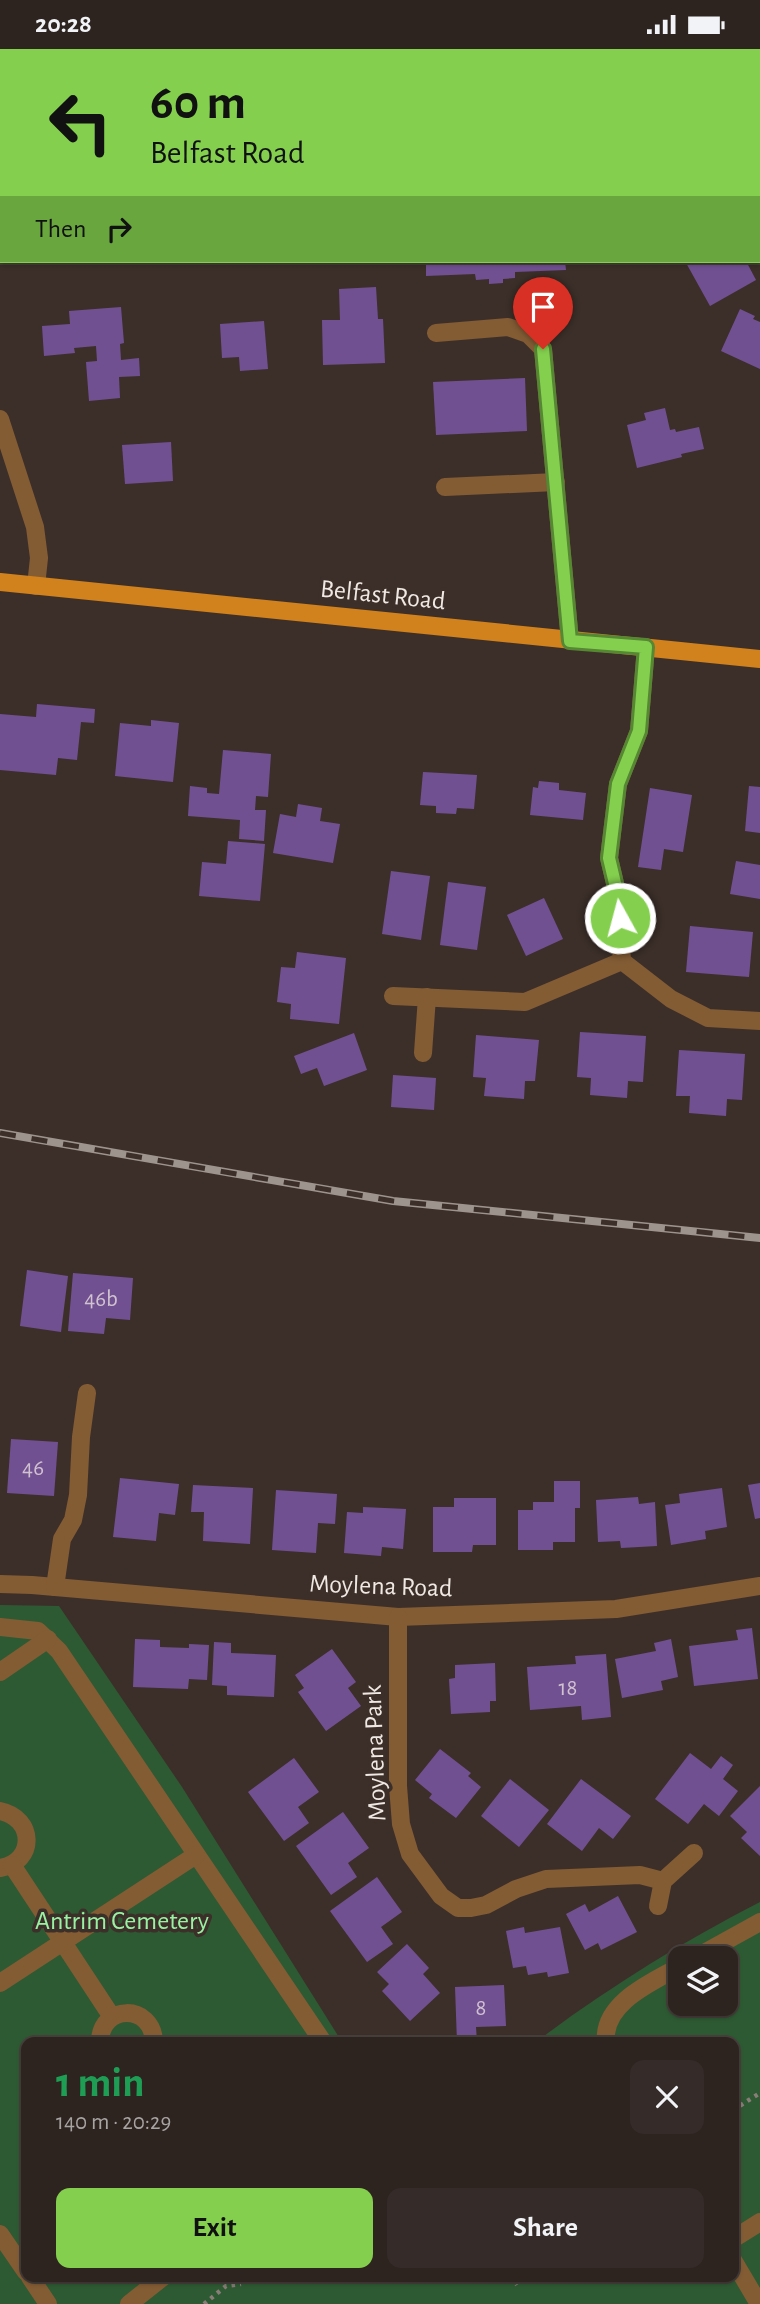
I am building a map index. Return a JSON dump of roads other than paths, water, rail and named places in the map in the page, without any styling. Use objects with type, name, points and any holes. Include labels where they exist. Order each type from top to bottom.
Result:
[{"type":"main road","name":"Belfast Road","points":[[0,582],[760,659]]},
{"type":"street","points":[[436,333],[508,327],[528,334],[543,349],[570,641]]},
{"type":"street","points":[[0,419],[35,527],[39,558],[36,586]]},
{"type":"street","points":[[444,487],[555,482]]},
{"type":"street","points":[[646,647],[639,731],[618,784],[609,858],[618,896],[622,961],[671,999],[708,1018],[760,1021]]},
{"type":"street","points":[[393,996],[525,1002],[622,961]]},
{"type":"street","points":[[423,1053],[427,997]]},
{"type":"street","points":[[55,1587],[62,1539],[73,1520],[78,1495],[81,1437],[87,1393]]},
{"type":"street","name":"Moylena Road","points":[[0,1584],[398,1617],[616,1609],[760,1586]]},
{"type":"street","name":"Moylena Park","points":[[398,1617],[398,1786],[401,1824],[416,1864],[441,1896],[458,1908],[471,1908],[486,1905],[516,1889],[546,1879],[640,1875],[663,1881]]},
{"type":"street","points":[[0,1626],[38,1631],[59,1651],[320,2037]]},
{"type":"street","points":[[0,1672],[48,1639]]},
{"type":"street","points":[[0,1811],[16,1817],[26,1832],[25,1851],[6,1867],[62,1941],[111,2017]]},
{"type":"street","points":[[658,1906],[663,1881],[694,1853]]},
{"type":"street","points":[[0,1983],[196,1855]]},
{"type":"street","points":[[717,1946],[760,1922]]},
{"type":"street","points":[[607,2037],[609,2021],[623,2003],[668,1974]]},
{"type":"street","points":[[100,2037],[101,2031],[111,2017],[120,2014],[137,2015],[151,2026],[153,2037]]},
{"type":"street","points":[[739,2235],[760,2222]]},
{"type":"street","points":[[0,2234],[21,2265]]},
{"type":"street","points":[[739,2270],[759,2304]]},
{"type":"street","points":[[33,2282],[48,2304]]},
{"type":"street","points":[[129,2304],[157,2282]]},
{"type":"railway","points":[[0,1133],[393,1201],[760,1238]]},
{"type":"park label","name":"Antrim Cemetery","points":[[122,1920]]}]
